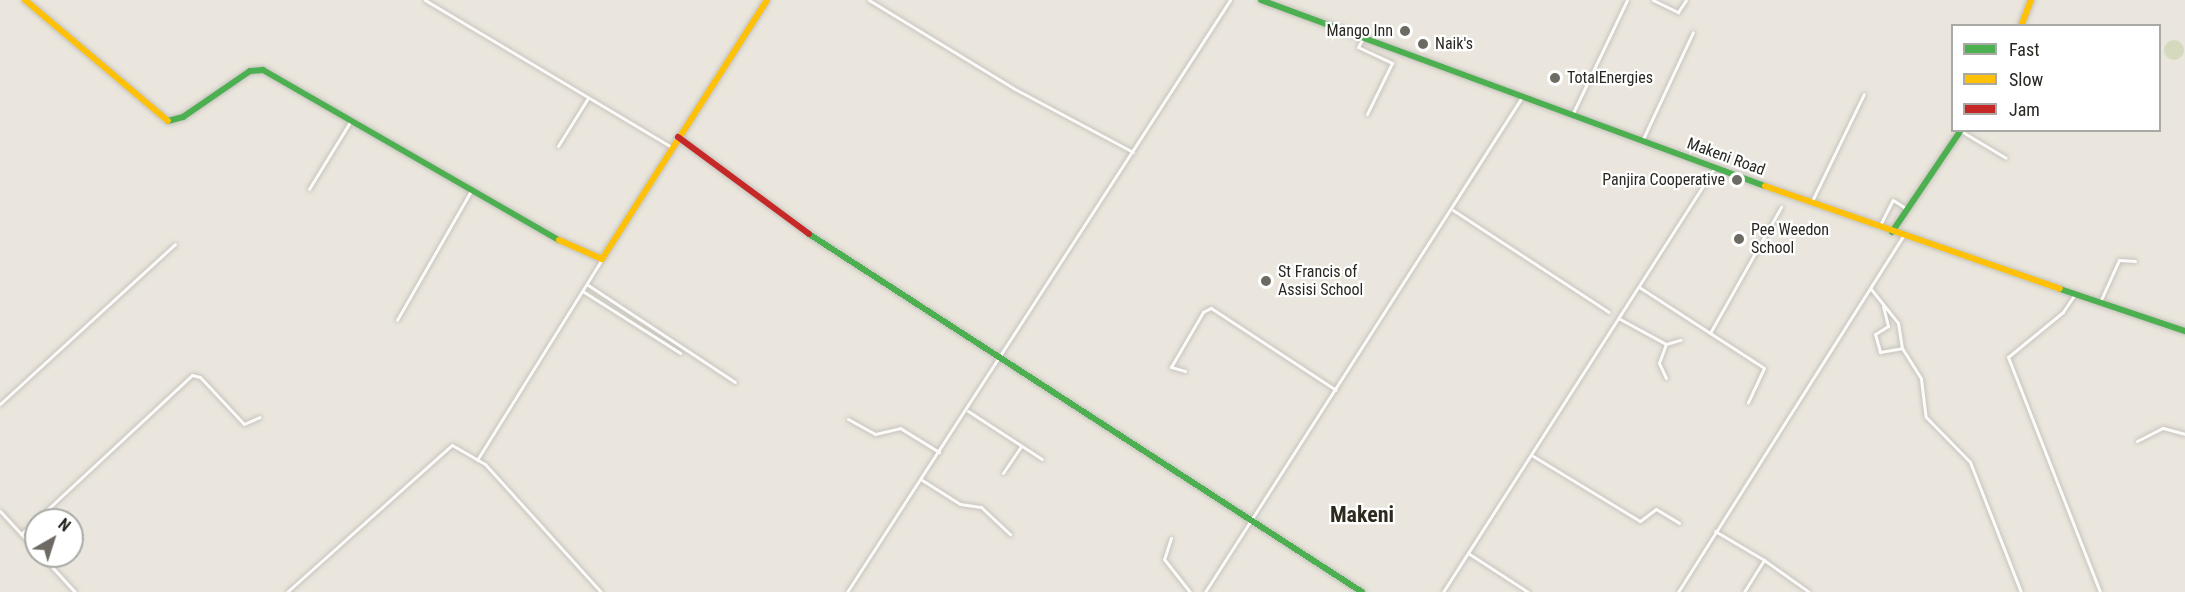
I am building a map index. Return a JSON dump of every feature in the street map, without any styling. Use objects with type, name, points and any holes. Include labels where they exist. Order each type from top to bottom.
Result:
[{"type":"street","points":[[25,0],[166,121],[183,117],[258,69],[584,255],[602,259]]},
{"type":"street","points":[[425,0],[672,147]]},
{"type":"street","points":[[477,460],[584,292],[678,137],[767,0]]},
{"type":"street","points":[[869,0],[1013,88],[1133,152]]},
{"type":"street","points":[[847,592],[1001,360],[1230,0]]},
{"type":"street","name":"Makeni Road","points":[[1261,0],[1362,40],[1811,203],[2185,331]]},
{"type":"street","points":[[1572,116],[1627,0]]},
{"type":"street","points":[[1653,0],[1678,12],[1686,0]]},
{"type":"street","points":[[2022,24],[2031,0]]},
{"type":"street","points":[[1642,141],[1694,32]]},
{"type":"street","points":[[1362,40],[1358,47],[1392,63],[1368,114]]},
{"type":"street","points":[[1811,203],[1864,94]]},
{"type":"street","points":[[1205,592],[1453,210],[1522,97]]},
{"type":"street","points":[[558,146],[588,98]]},
{"type":"street","points":[[309,189],[350,122]]},
{"type":"street","points":[[1892,232],[1960,132]]},
{"type":"street","points":[[1963,132],[2006,158]]},
{"type":"street","points":[[678,137],[843,259],[1362,592]]},
{"type":"street","points":[[1443,592],[1533,456],[1715,167]]},
{"type":"street","points":[[397,320],[471,191]]},
{"type":"street","points":[[1879,227],[1893,200],[1907,209]]},
{"type":"street","points":[[1710,333],[1780,207]]},
{"type":"street","points":[[1453,210],[1609,312]]},
{"type":"street","points":[[1678,592],[1904,236]]},
{"type":"street","points":[[0,404],[175,244]]},
{"type":"street","points":[[2100,302],[2119,260],[2135,261]]},
{"type":"street","points":[[588,285],[735,382]]},
{"type":"street","points":[[1639,287],[1766,371],[1748,403]]},
{"type":"street","points":[[1871,289],[1898,323],[1902,348],[1921,380],[1926,417],[1970,462],[2021,592]]},
{"type":"street","points":[[584,292],[680,353]]},
{"type":"street","points":[[2075,294],[2063,312],[2008,357],[2100,592]]},
{"type":"street","points":[[1882,303],[1888,321],[1886,329],[1875,334],[1880,352],[1902,348]]},
{"type":"street","points":[[1185,371],[1171,367],[1203,312],[1211,308],[1336,390]]},
{"type":"street","points":[[1620,319],[1666,344],[1680,340]]},
{"type":"street","points":[[1666,344],[1659,363],[1666,378]]},
{"type":"street","points":[[21,534],[192,375],[200,377],[244,424],[260,417]]},
{"type":"street","points":[[968,411],[1042,459]]},
{"type":"street","points":[[848,419],[875,434],[900,428],[939,452]]},
{"type":"street","points":[[2137,441],[2163,428],[2185,434]]},
{"type":"street","points":[[287,592],[446,446],[477,460],[601,592]]},
{"type":"street","points":[[1003,472],[1021,446]]},
{"type":"street","points":[[1533,456],[1640,521],[1656,509],[1679,523]]},
{"type":"street","points":[[922,480],[960,504],[981,507],[1010,534]]},
{"type":"street","points":[[0,511],[24,537]]},
{"type":"street","points":[[1715,531],[1764,560],[1809,592]]},
{"type":"street","points":[[1171,538],[1164,559],[1190,592]]},
{"type":"street","points":[[1468,553],[1528,592]]},
{"type":"street","points":[[1744,592],[1764,560]]},
{"type":"street","points":[[53,568],[75,592]]},
{"type":"green space","points":[[2174,40],[2181,43],[2184,50],[2181,57],[2174,60],[2167,57],[2164,50],[2167,43]]},
{"type":"traffic: fast","points":[[1261,0],[1765,186]]},
{"type":"traffic: fast","points":[[168,121],[183,117],[250,71],[263,70],[559,240]]},
{"type":"traffic: fast","points":[[1892,232],[1960,132]]},
{"type":"traffic: fast","points":[[809,234],[1362,592]]},
{"type":"traffic: fast","points":[[2060,289],[2185,331]]},
{"type":"traffic: slow","points":[[25,0],[168,121]]},
{"type":"traffic: slow","points":[[559,240],[602,259],[767,0]]},
{"type":"traffic: slow","points":[[2022,24],[2031,0]]},
{"type":"traffic: slow","points":[[1765,186],[2060,289]]},
{"type":"traffic: jam","points":[[678,137],[809,234]]},
{"type":"place","name":"Mango Inn","points":[[1405,31]]},
{"type":"place","name":"Naik's","points":[[1423,44]]},
{"type":"place","name":"TotalEnergies","points":[[1555,78]]},
{"type":"place","name":"Panjira Cooperative","points":[[1737,180]]},
{"type":"place","name":"Pee Weedon School","points":[[1739,239]]},
{"type":"place","name":"St Francis of Assisi School","points":[[1266,281]]},
{"type":"district","name":"Makeni","points":[[1362,515]]}]
